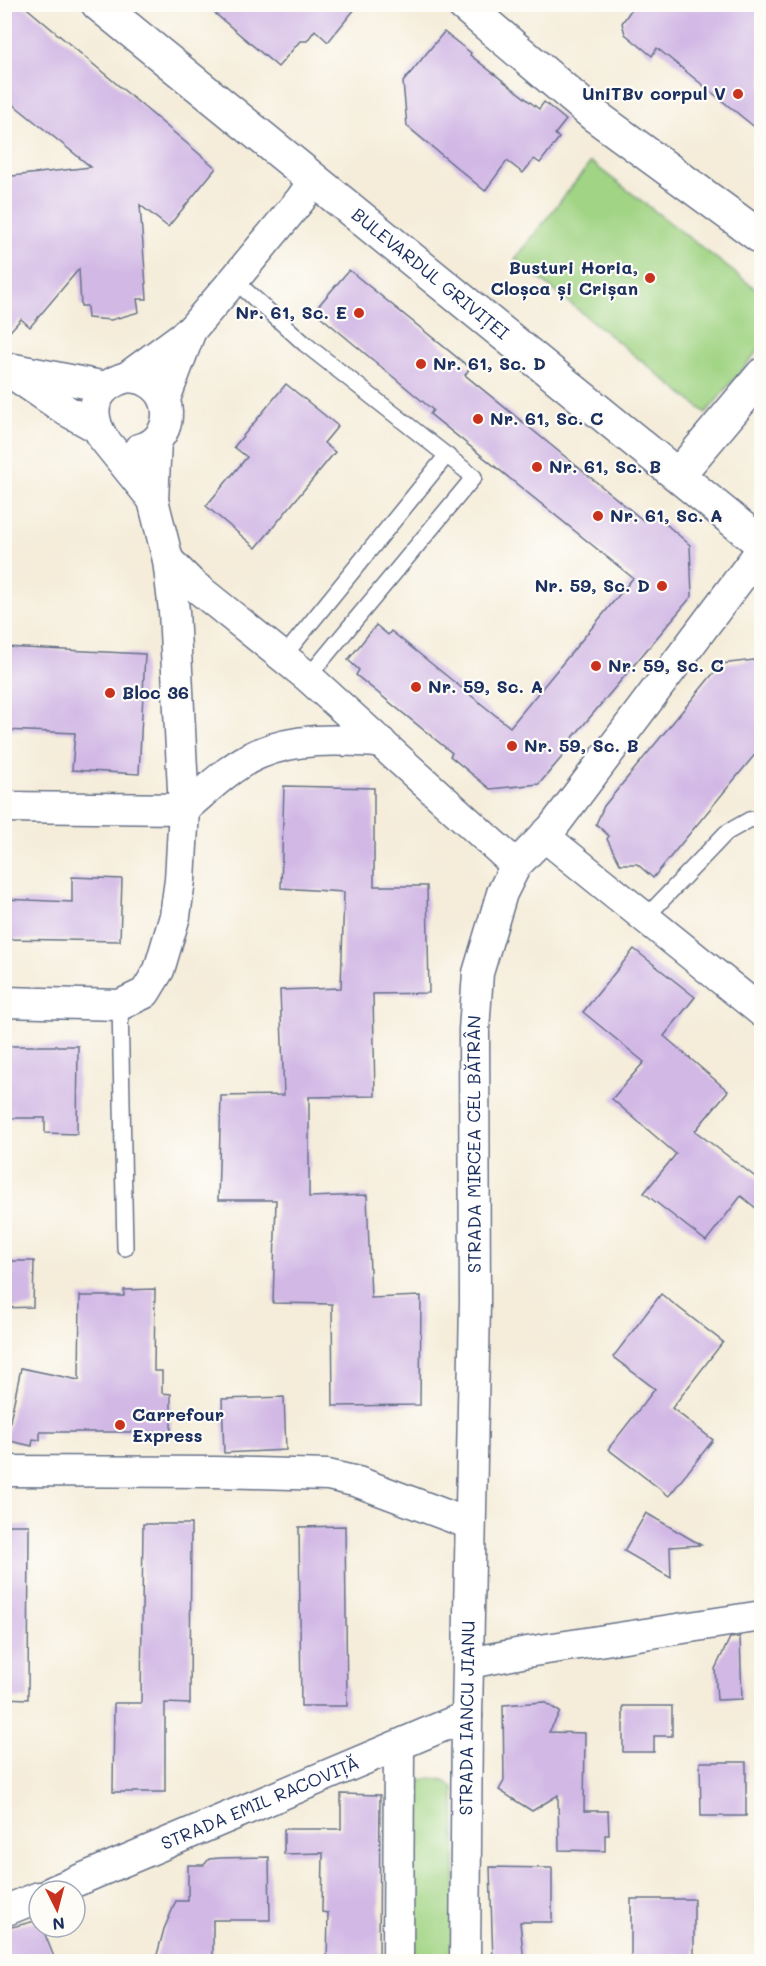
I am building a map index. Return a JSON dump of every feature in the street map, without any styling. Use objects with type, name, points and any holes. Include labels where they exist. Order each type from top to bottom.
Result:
[{"type":"main road","name":"BULEVARDUL GRIVIȚEI","points":[[98,4],[576,395],[678,475],[762,547]]},
{"type":"main road","points":[[463,4],[594,115],[762,238]]},
{"type":"main road","points":[[678,475],[762,375]]},
{"type":"street","points":[[153,501],[102,435],[95,406],[98,398],[116,382],[191,330],[301,199],[313,181]]},
{"type":"street","points":[[165,399],[191,330]]},
{"type":"street","points":[[4,367],[116,382],[145,380],[157,388],[165,399],[168,410],[167,423],[156,441],[143,448],[130,451],[120,449],[4,367]]},
{"type":"street","points":[[4,1002],[120,1005],[145,993],[159,970],[175,916],[180,880],[184,809],[174,611],[168,560],[153,501],[156,441]]},
{"type":"street","name":"STRADA MIRCEA CEL BĂTRÂN","points":[[471,1473],[475,1303],[474,1030],[478,973],[502,893],[516,865],[553,827],[762,547]]},
{"type":"street","points":[[168,560],[191,583],[308,677],[516,865]]},
{"type":"street","points":[[4,807],[184,809],[226,774],[257,754],[288,744],[321,739],[381,742]]},
{"type":"street","points":[[544,836],[762,1012]]},
{"type":"street","points":[[4,1471],[328,1475],[358,1482],[470,1524]]},
{"type":"street","name":"STRADA IANCU JIANU","points":[[465,1962],[471,1473]]},
{"type":"street","points":[[469,1663],[762,1616]]},
{"type":"street","name":"STRADA EMIL RACOVIȚĂ","points":[[82,1879],[467,1716]]},
{"type":"street","points":[[398,1962],[399,1746]]},
{"type":"street","points":[[4,1911],[27,1902]]},
{"type":"lane","points":[[234,280],[305,344],[474,477],[308,677]]},
{"type":"lane","points":[[283,657],[447,455]]},
{"type":"lane","points":[[645,918],[726,833],[749,820],[762,818]]},
{"type":"lane","points":[[120,1005],[125,1248]]},
{"type":"green space","points":[[591,162],[761,293],[761,347],[706,413],[515,259]]},
{"type":"green space","points":[[431,1778],[444,1780],[454,1789],[457,1961],[407,1962],[413,1787],[421,1780]]},
{"type":"building","points":[[4,4],[22,4],[216,168],[168,227],[140,205],[147,299],[137,299],[139,312],[111,320],[88,318],[87,306],[81,306],[79,269],[30,327],[21,319],[4,338],[4,177],[91,167],[4,97]]},
{"type":"building","points":[[204,4],[359,4],[328,42],[315,30],[307,41],[300,41],[278,67]]},
{"type":"building","name":"UniTBv corpul V","points":[[635,4],[762,4],[762,133],[657,48],[652,56],[625,34],[622,23]]},
{"type":"building","points":[[444,32],[539,109],[544,102],[566,120],[555,134],[559,138],[540,163],[534,159],[523,173],[507,161],[485,191],[407,126],[403,82]]},
{"type":"building","points":[[349,270],[470,368],[465,375],[644,521],[652,512],[690,545],[692,596],[570,741],[573,744],[539,784],[490,789],[450,756],[452,753],[356,675],[359,670],[348,660],[376,625],[388,635],[391,631],[510,727],[633,578],[430,414],[433,410],[314,311]]},
{"type":"building","points":[[286,384],[338,426],[324,443],[335,452],[256,548],[206,506],[247,457],[234,447]]},
{"type":"building","points":[[4,647],[145,654],[139,774],[72,770],[75,733],[4,730]]},
{"type":"building","points":[[762,659],[762,746],[653,878],[637,864],[620,864],[607,839],[609,836],[596,824],[604,806],[721,664]]},
{"type":"building","points":[[284,786],[374,788],[374,886],[427,886],[429,993],[373,994],[375,1096],[309,1097],[309,1197],[367,1195],[371,1298],[421,1296],[420,1405],[333,1406],[332,1304],[273,1303],[276,1200],[218,1200],[221,1096],[284,1095],[280,990],[341,988],[344,892],[281,888]]},
{"type":"building","points":[[72,877],[122,879],[120,941],[4,939],[4,899],[72,902]]},
{"type":"building","points":[[634,949],[695,997],[664,1036],[728,1091],[695,1131],[762,1182],[762,1213],[741,1196],[706,1241],[644,1193],[676,1154],[612,1099],[644,1062],[583,1012]]},
{"type":"building","points":[[4,1046],[78,1046],[77,1134],[45,1133],[45,1118],[4,1118]]},
{"type":"building","points":[[4,1261],[34,1261],[33,1307],[4,1308]]},
{"type":"building","points":[[155,1289],[154,1371],[162,1371],[162,1393],[171,1394],[171,1432],[40,1432],[40,1440],[33,1439],[32,1446],[6,1440],[21,1368],[79,1380],[80,1296],[124,1296],[124,1290]]},
{"type":"building","points":[[661,1294],[723,1342],[672,1408],[713,1440],[669,1496],[608,1449],[655,1389],[613,1357]]},
{"type":"building","points":[[284,1397],[286,1450],[224,1453],[222,1399]]},
{"type":"building","points":[[646,1513],[701,1545],[670,1547],[671,1578],[624,1551]]},
{"type":"building","points":[[143,1524],[191,1524],[190,1704],[165,1703],[165,1792],[113,1792],[114,1703],[141,1703]]},
{"type":"building","points":[[4,1525],[29,1525],[28,1699],[4,1698]]},
{"type":"building","points":[[345,1526],[347,1706],[301,1706],[299,1527]]},
{"type":"building","points":[[740,1637],[742,1699],[717,1700],[715,1669],[730,1638]]},
{"type":"building","points":[[544,1702],[560,1712],[549,1732],[585,1733],[584,1811],[608,1811],[609,1835],[605,1835],[605,1851],[559,1850],[558,1795],[532,1811],[499,1790],[504,1781],[503,1705]]},
{"type":"building","points":[[623,1706],[672,1706],[672,1736],[654,1736],[654,1752],[623,1752]]},
{"type":"building","points":[[700,1762],[746,1762],[746,1816],[701,1816]]},
{"type":"building","points":[[341,1794],[380,1795],[379,1962],[327,1962],[328,1913],[322,1912],[323,1853],[284,1854],[284,1829],[341,1829]]},
{"type":"building","points":[[269,1857],[270,1920],[213,1920],[213,1962],[155,1962],[164,1929],[176,1901],[188,1901],[188,1865],[204,1865],[209,1859]]},
{"type":"building","points":[[490,1867],[552,1868],[552,1922],[520,1922],[524,1962],[493,1962]]},
{"type":"building","points":[[631,1899],[694,1899],[694,1962],[631,1962]]},
{"type":"building","points":[[27,1923],[27,1939],[47,1939],[56,1962],[4,1962],[4,1929]]},
{"type":"place","name":"UniTBv corpul V","points":[[738,94]]},
{"type":"place","name":"Busturi Horia, Cloșca și Crișan","points":[[650,278]]},
{"type":"place","name":"Nr. 61, Sc. E","points":[[359,313]]},
{"type":"place","name":"Nr. 61, Sc. D","points":[[421,364]]},
{"type":"place","name":"Nr. 61, Sc. C","points":[[478,419]]},
{"type":"place","name":"Nr. 61, Sc. B","points":[[537,467]]},
{"type":"place","name":"Nr. 61, Sc. A","points":[[598,516]]},
{"type":"place","name":"Nr. 59, Sc. D","points":[[662,586]]},
{"type":"place","name":"Nr. 59, Sc. C","points":[[596,666]]},
{"type":"place","name":"Nr. 59, Sc. A","points":[[416,687]]},
{"type":"place","name":"Bloc 36","points":[[110,693]]},
{"type":"place","name":"Nr. 59, Sc. B","points":[[512,746]]},
{"type":"place","name":"Carrefour Express","points":[[120,1425]]}]
